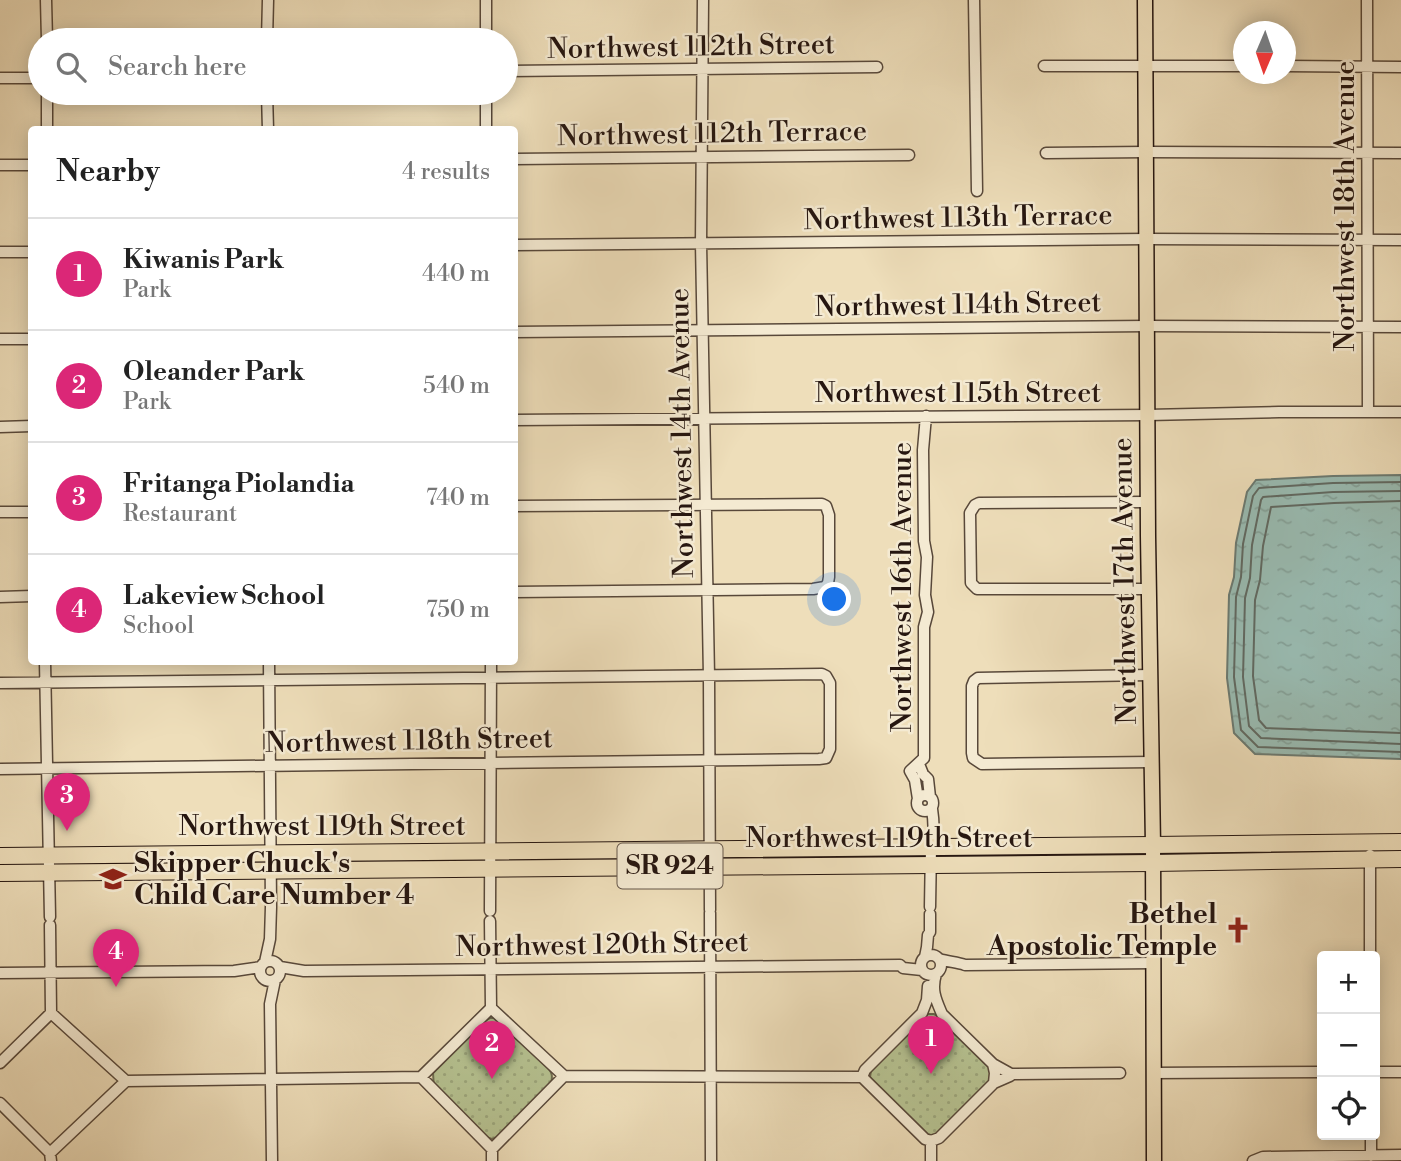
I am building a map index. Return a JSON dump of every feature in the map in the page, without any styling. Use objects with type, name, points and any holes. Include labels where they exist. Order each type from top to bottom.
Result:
[{"type":"highway","name":"Northwest 119th Street","points":[[0,873],[490,868],[931,847],[1401,842]]},
{"type":"highway","name":"Northwest 119th Street","points":[[0,856],[491,851],[931,864],[1401,859]]},
{"type":"main road","name":"Northwest 17th Avenue","points":[[1145,0],[1154,1161]]},
{"type":"street","points":[[46,0],[47,28]]},
{"type":"street","points":[[267,28],[268,0]]},
{"type":"street","points":[[486,0],[486,28]]},
{"type":"street","name":"Northwest 14th Avenue","points":[[703,0],[701,243],[709,676],[711,1161]]},
{"type":"street","points":[[974,0],[977,191]]},
{"type":"street","name":"Northwest 18th Avenue","points":[[1367,0],[1368,412]]},
{"type":"street","points":[[1044,66],[1233,66]]},
{"type":"street","points":[[1296,66],[1401,67]]},
{"type":"street","name":"Northwest 112th Street","points":[[518,71],[877,67]]},
{"type":"street","points":[[0,78],[28,78]]},
{"type":"street","points":[[47,105],[47,126]]},
{"type":"street","points":[[268,105],[268,126]]},
{"type":"street","points":[[486,105],[486,126]]},
{"type":"street","points":[[1046,153],[1401,153]]},
{"type":"street","name":"Northwest 112th Terrace","points":[[518,159],[909,155]]},
{"type":"street","points":[[0,165],[28,165]]},
{"type":"street","name":"Northwest 113th Terrace","points":[[518,245],[1147,239],[1401,240]]},
{"type":"street","points":[[0,252],[28,252]]},
{"type":"street","name":"Northwest 114th Street","points":[[518,332],[1147,326],[1401,327]]},
{"type":"street","points":[[0,339],[28,339]]},
{"type":"street","name":"Northwest 115th Street","points":[[518,420],[1401,412]]},
{"type":"street","name":"Northwest 16th Avenue","points":[[926,416],[923,450],[924,541],[927,556],[925,595],[928,612],[924,627],[917,805],[927,810]]},
{"type":"street","points":[[0,427],[28,426]]},
{"type":"street","points":[[1148,502],[979,503],[970,513],[971,583],[981,590],[1149,589]]},
{"type":"street","points":[[518,506],[822,504],[826,506],[829,515],[830,577],[825,587],[813,589],[518,592]]},
{"type":"street","points":[[0,512],[28,512]]},
{"type":"street","points":[[0,597],[28,596]]},
{"type":"street","points":[[46,665],[51,1013],[126,1081],[421,1077],[491,1008],[491,665]]},
{"type":"street","points":[[269,665],[272,1161]]},
{"type":"street","points":[[1150,675],[978,678],[972,686],[972,753],[973,758],[982,764],[1152,762]]},
{"type":"street","points":[[0,683],[709,676]]},
{"type":"street","name":"Northwest 118th Street","points":[[0,769],[826,758],[830,750],[830,683],[826,676],[709,676]]},
{"type":"street","name":"Northwest 16th Avenue","points":[[920,771],[933,801],[927,810],[926,819],[927,839],[931,847],[930,932],[927,947],[930,965]]},
{"type":"street","points":[[918,799],[922,796],[930,797]]},
{"type":"street","points":[[1370,842],[1370,951]]},
{"type":"street","name":"Northwest 120th Street","points":[[0,973],[900,965],[903,968],[930,965],[958,968],[963,965],[1153,963]]},
{"type":"street","points":[[862,1077],[865,1070],[922,1013],[928,993],[930,965]]},
{"type":"street","points":[[930,965],[936,1002],[942,1014],[993,1064],[1011,1074],[1120,1073]]},
{"type":"street","points":[[491,1008],[564,1076],[862,1077],[925,1139],[931,1141],[939,1138],[994,1083],[1011,1074]]},
{"type":"street","points":[[922,1013],[933,1011],[942,1014]]},
{"type":"street","points":[[0,1063],[51,1013]]},
{"type":"street","points":[[993,1064],[994,1083]]},
{"type":"street","points":[[1153,1073],[1317,1072]]},
{"type":"street","points":[[1380,1072],[1401,1072]]},
{"type":"street","points":[[421,1077],[492,1155],[564,1076]]},
{"type":"street","points":[[0,1103],[51,1157],[126,1081]]},
{"type":"street","points":[[1371,1140],[1371,1156]]},
{"type":"street","points":[[931,1141],[931,1161]]},
{"type":"street","points":[[1253,1161],[1263,1157],[1333,1159],[1401,1156]]},
{"type":"green space","points":[[927,1014],[940,1017],[992,1070],[989,1083],[937,1136],[927,1135],[870,1077],[871,1071]]},
{"type":"green space","points":[[490,1018],[496,1018],[546,1066],[552,1076],[551,1084],[498,1137],[492,1139],[486,1137],[434,1088],[433,1073]]},
{"type":"water","points":[[1401,475],[1401,759],[1255,754],[1234,733],[1227,678],[1229,595],[1247,492],[1256,480]]},
{"type":"place","name":"Fritanga Piolandia","points":[[67,831]]},
{"type":"place","name":"Skipper Chuck's Child Care Number 4","points":[[113,879]]},
{"type":"place","name":"Bethel Apostolic Temple","points":[[1238,930]]},
{"type":"place","name":"Lakeview School","points":[[116,987]]},
{"type":"place","name":"Kiwanis Park","points":[[931,1074]]},
{"type":"place","name":"Oleander Park","points":[[492,1079]]}]
